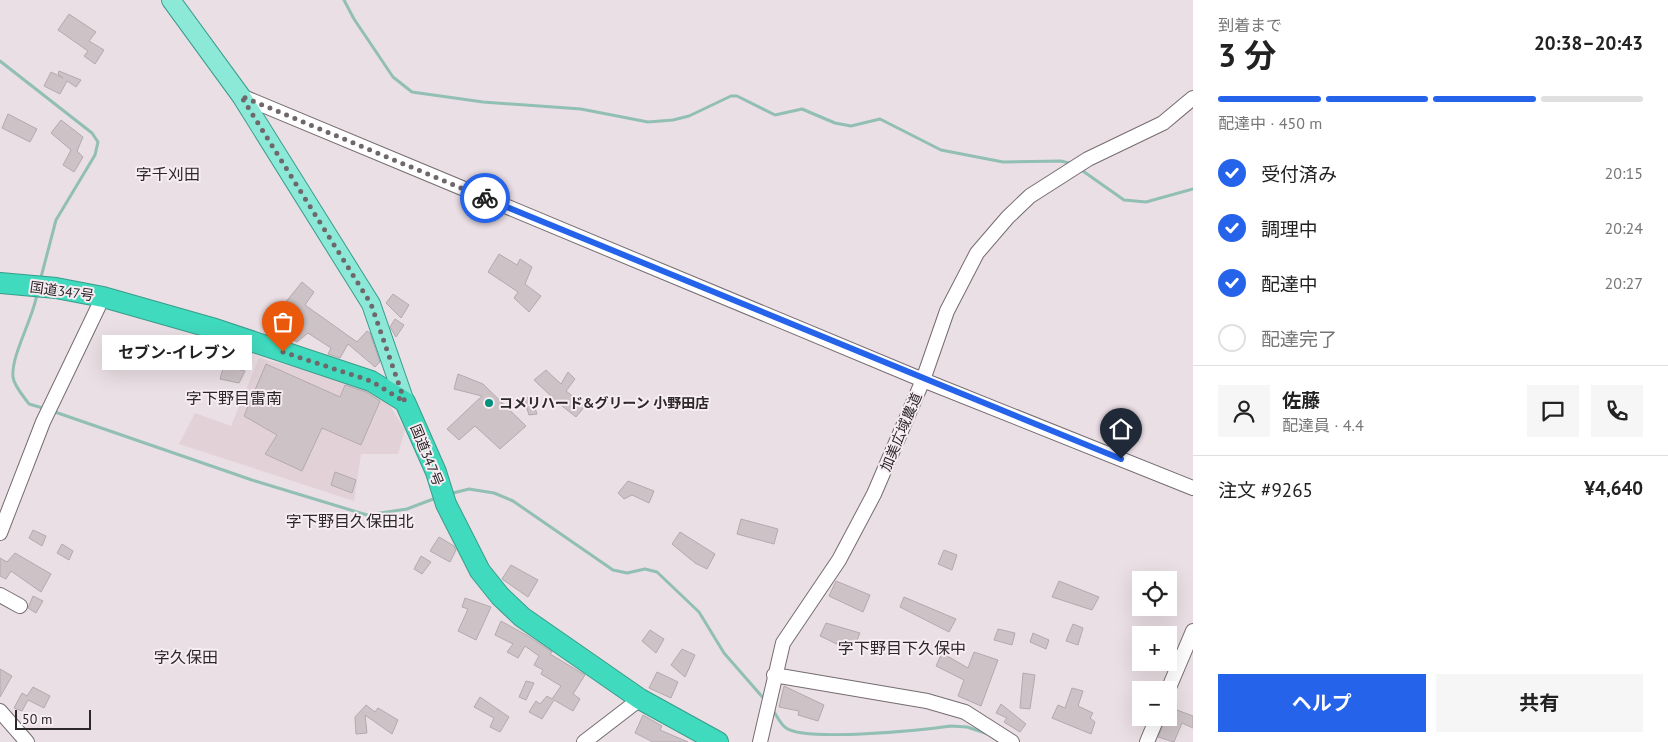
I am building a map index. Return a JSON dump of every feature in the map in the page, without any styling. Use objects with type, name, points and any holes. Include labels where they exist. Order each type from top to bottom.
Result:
[{"type":"highway","name":"国道347号","points":[[0,283],[103,297],[212,328],[371,381],[405,402],[436,472],[446,504],[480,571],[500,596],[522,617],[640,699],[718,742]]},
{"type":"main road","points":[[171,0],[241,96],[371,304],[405,402]]},
{"type":"street","points":[[241,96],[923,380],[1193,488]]},
{"type":"street","name":"加美広域農道","points":[[760,742],[774,675],[783,643],[839,560],[874,494],[923,380],[947,311],[977,253],[1008,217],[1030,196],[1088,159],[1163,123],[1193,98]]},
{"type":"street","points":[[0,532],[49,410],[103,297]]},
{"type":"street","points":[[0,595],[20,606]]},
{"type":"street","points":[[1172,681],[1193,632]]},
{"type":"street","points":[[774,675],[927,701],[965,712],[1012,742]]},
{"type":"street","points":[[584,742],[640,699]]},
{"type":"street","points":[[0,711],[27,742]]},
{"type":"street","points":[[1147,742],[1154,726]]},
{"type":"shaded area","points":[[259,358],[342,379],[386,399],[405,430],[398,454],[361,454],[354,501],[179,444],[195,413],[231,426]]},
{"type":"building","points":[[69,14],[96,32],[89,41],[104,50],[95,64],[84,56],[88,51],[58,30]]},
{"type":"building","points":[[59,71],[81,80],[76,87],[67,81],[60,94],[44,86],[51,72],[63,78],[58,74]]},
{"type":"building","points":[[8,114],[37,129],[30,142],[2,128]]},
{"type":"building","points":[[61,120],[83,137],[77,151],[83,157],[74,172],[63,165],[71,150],[51,133]]},
{"type":"building","points":[[499,254],[517,265],[520,259],[532,267],[525,284],[541,296],[529,312],[514,298],[518,292],[488,272]]},
{"type":"building","points":[[302,282],[314,292],[305,305],[357,342],[367,331],[370,333],[380,362],[375,367],[348,344],[340,358],[328,354],[331,348],[308,333],[297,342],[289,337],[300,323],[281,308]]},
{"type":"building","points":[[393,294],[409,305],[401,318],[386,303]]},
{"type":"building","points":[[395,319],[404,325],[396,337],[390,327]]},
{"type":"building","points":[[266,364],[340,397],[345,385],[366,392],[380,401],[361,445],[322,428],[302,471],[265,454],[277,435],[244,416]]},
{"type":"building","points":[[224,365],[245,371],[239,383],[220,379]]},
{"type":"building","points":[[546,370],[561,384],[568,372],[575,379],[566,391],[585,406],[576,417],[557,402],[554,405],[550,402],[553,398],[534,380]]},
{"type":"building","points":[[458,374],[483,384],[526,426],[500,449],[475,426],[459,440],[447,429],[482,396],[454,389]]},
{"type":"building","points":[[531,396],[537,414],[529,415],[524,399]]},
{"type":"building","points":[[335,472],[356,480],[352,493],[331,485]]},
{"type":"building","points":[[628,481],[654,491],[649,503],[632,495],[624,499],[618,493]]},
{"type":"building","points":[[741,519],[778,529],[774,544],[737,534]]},
{"type":"building","points":[[33,530],[46,536],[42,546],[29,538]]},
{"type":"building","points":[[680,532],[715,554],[707,569],[695,563],[672,544]]},
{"type":"building","points":[[439,537],[454,546],[456,550],[450,562],[430,551]]},
{"type":"building","points":[[62,544],[73,551],[69,560],[57,553]]},
{"type":"building","points":[[944,550],[957,555],[952,570],[938,564]]},
{"type":"building","points":[[15,553],[51,574],[41,592],[11,571],[6,579],[0,576],[0,558],[7,562]]},
{"type":"building","points":[[421,556],[431,562],[422,574],[414,569]]},
{"type":"building","points":[[511,565],[538,580],[528,597],[502,579]]},
{"type":"building","points":[[836,581],[870,595],[863,612],[829,596]]},
{"type":"building","points":[[1059,581],[1099,597],[1092,610],[1052,597]]},
{"type":"building","points":[[33,596],[43,601],[36,613],[28,608]]},
{"type":"building","points":[[904,597],[956,619],[949,632],[900,607]]},
{"type":"building","points":[[465,598],[491,607],[476,640],[458,631],[468,609],[462,607]]},
{"type":"building","points":[[501,621],[528,636],[552,652],[550,654],[585,675],[573,694],[580,699],[573,711],[554,700],[542,719],[529,712],[536,701],[540,704],[547,696],[552,699],[561,686],[541,674],[543,670],[534,665],[539,656],[525,646],[518,658],[507,652],[513,644],[495,635]]},
{"type":"building","points":[[826,623],[860,633],[855,645],[842,641],[839,645],[820,636]]},
{"type":"building","points":[[1073,624],[1083,628],[1078,645],[1066,641]]},
{"type":"building","points":[[998,629],[1015,633],[1012,645],[994,640]]},
{"type":"building","points":[[650,630],[664,639],[656,653],[642,641]]},
{"type":"building","points":[[1033,633],[1049,640],[1046,649],[1030,642]]},
{"type":"building","points":[[682,649],[695,655],[685,677],[671,665]]},
{"type":"building","points":[[974,652],[998,660],[981,706],[958,696],[964,680],[936,666],[942,653],[968,668]]},
{"type":"building","points":[[0,669],[12,676],[0,697]]},
{"type":"building","points":[[657,672],[678,682],[671,698],[649,688]]},
{"type":"building","points":[[1023,673],[1035,675],[1030,709],[1020,708]]},
{"type":"building","points":[[526,681],[534,683],[526,700],[519,697]]},
{"type":"building","points":[[784,686],[824,705],[818,721],[798,715],[799,711],[779,707]]},
{"type":"building","points":[[33,687],[50,696],[44,708],[28,700],[22,711],[14,708],[22,693],[27,696]]},
{"type":"building","points":[[1072,688],[1083,691],[1078,706],[1093,713],[1090,718],[1095,722],[1091,734],[1052,718],[1058,705],[1065,708]]},
{"type":"building","points":[[480,697],[509,717],[500,732],[490,727],[494,718],[474,707]]},
{"type":"building","points":[[1001,704],[1026,724],[1020,732],[1004,722],[1007,718],[996,713]]},
{"type":"building","points":[[366,705],[375,712],[378,708],[398,720],[392,734],[365,715],[367,733],[356,734],[355,717]]},
{"type":"building","points":[[1177,710],[1193,716],[1193,728],[1182,723],[1174,742],[1158,737],[1163,726],[1177,726]]},
{"type":"building","points":[[643,715],[662,726],[660,730],[688,742],[653,742],[635,733]]},
{"type":"waterway","points":[[344,0],[354,19],[393,77],[412,92],[483,102],[581,109],[648,122],[673,120],[689,116],[731,96],[737,96],[775,115],[802,109],[835,123],[851,126],[880,119],[941,150],[1003,162],[1061,161],[1073,164]]},
{"type":"waterway","points":[[0,61],[92,133],[98,142],[95,155],[56,220],[40,281]]},
{"type":"waterway","points":[[1080,169],[1124,200],[1146,202],[1193,189]]},
{"type":"waterway","points":[[37,294],[15,358],[13,377],[17,388],[29,404],[46,409]]},
{"type":"waterway","points":[[52,411],[252,480],[367,515],[407,509],[436,498]]},
{"type":"waterway","points":[[449,494],[469,489],[494,493],[513,501],[613,570],[627,573],[645,569],[657,572],[699,612],[724,653],[765,700]]},
{"type":"waterway","points":[[772,709],[786,728],[798,732],[840,735],[866,734],[951,726],[967,727],[988,734]]},
{"type":"way so far","points":[[283,352],[371,381],[405,402],[371,304],[241,96],[485,198]]},
{"type":"place","name":"セブン-イレブン","points":[[283,352]]},
{"type":"place","name":"コメリハード&グリーン 小野田店","points":[[489,403]]},
{"type":"district","name":"字千刈田","points":[[168,174]]},
{"type":"district","name":"字下野目雷南","points":[[234,398]]},
{"type":"district","name":"字下野目久保田北","points":[[350,521]]},
{"type":"district","name":"字下野目下久保中","points":[[902,648]]},
{"type":"district","name":"字久保田","points":[[186,657]]},
{"type":"route","points":[[485,198],[923,380],[1121,459]]}]
